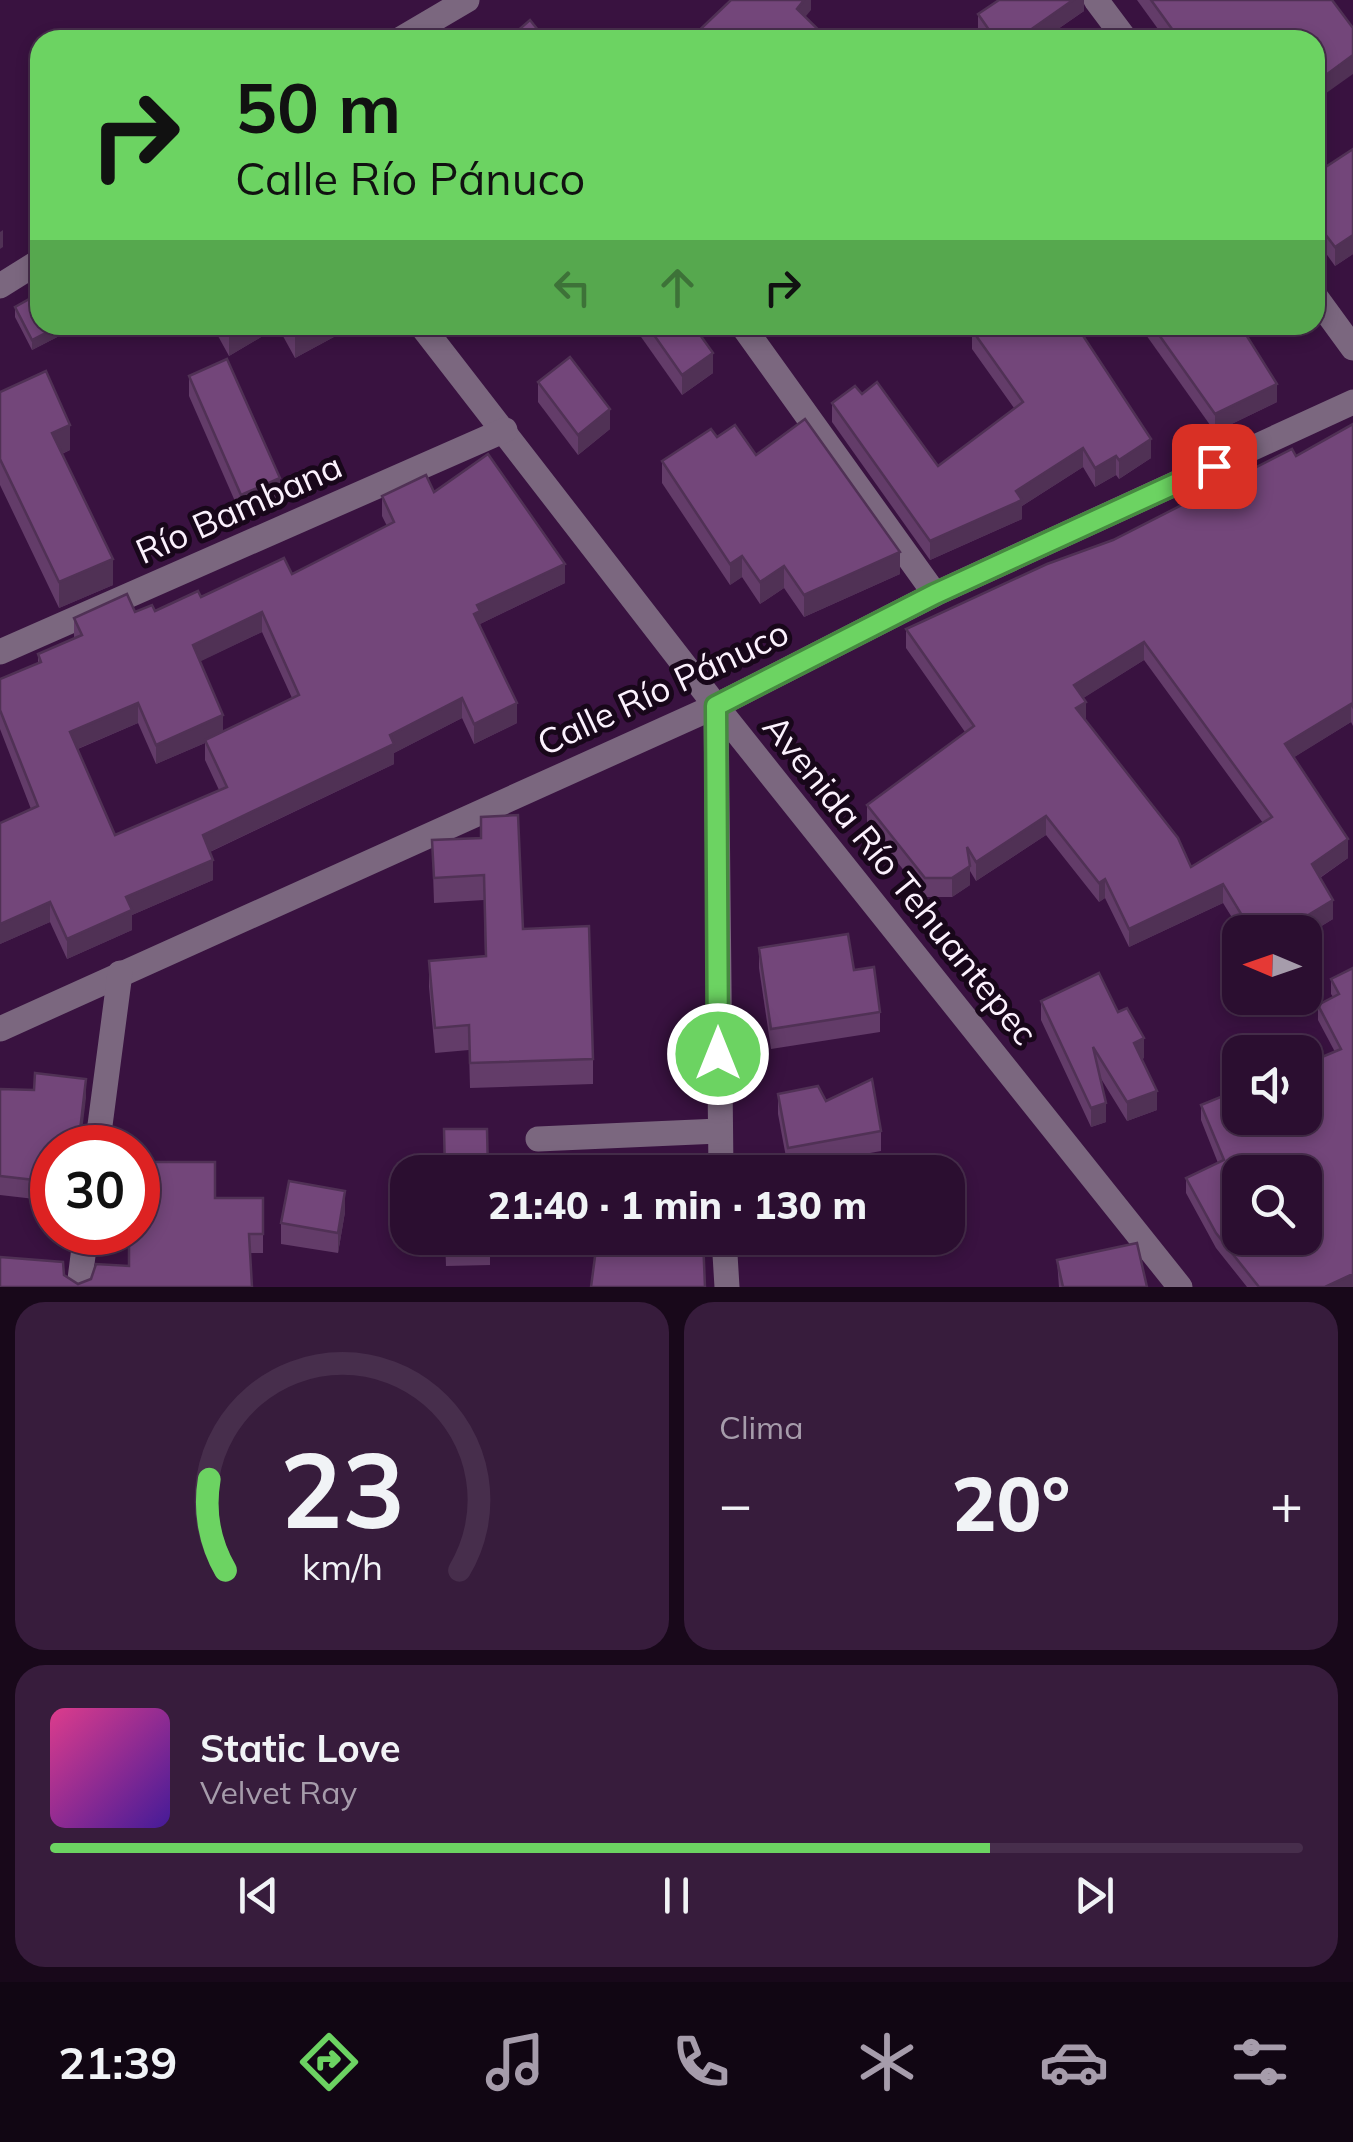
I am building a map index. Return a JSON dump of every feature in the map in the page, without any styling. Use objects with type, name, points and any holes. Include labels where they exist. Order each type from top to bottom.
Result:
[{"type":"street","points":[[416,30],[466,0]]},
{"type":"street","points":[[1096,0],[1118,30]]},
{"type":"street","points":[[0,286],[30,267]]},
{"type":"street","points":[[1325,310],[1353,348]]},
{"type":"street","name":"Avenida Río Tehuantepec","points":[[429,335],[716,706],[1180,1287]]},
{"type":"street","points":[[749,335],[935,594]]},
{"type":"street","name":"Calle Río Pánuco","points":[[0,1028],[716,706],[935,594],[1353,402]]},
{"type":"street","name":"Río Bambana","points":[[0,652],[505,430]]},
{"type":"street","points":[[716,706],[720,1155]]},
{"type":"street","points":[[100,1125],[120,973]]},
{"type":"street","points":[[538,1139],[719,1131]]},
{"type":"street","points":[[78,1287],[83,1255]]},
{"type":"street","points":[[725,1255],[727,1287]]},
{"type":"building","points":[[731,0],[804,0],[797,9],[819,30],[700,30]]},
{"type":"building","points":[[999,0],[1073,0],[1030,30],[989,30],[978,14]]},
{"type":"building","points":[[1151,0],[1332,0],[1353,28],[1353,55],[1325,76],[1325,30],[1173,30]]},
{"type":"building","points":[[530,20],[538,30],[518,30]]},
{"type":"building","points":[[1353,149],[1353,235],[1335,247],[1325,234],[1325,167]]},
{"type":"building","points":[[30,299],[30,335],[42,335],[32,340],[15,307]]},
{"type":"building","points":[[654,335],[700,335],[713,353],[682,375]]},
{"type":"building","points":[[976,335],[1083,335],[1151,439],[1119,460],[1116,456],[1095,468],[1083,448],[1016,491],[1022,500],[930,541],[832,403],[855,386],[862,394],[877,382],[938,466],[1023,402]]},
{"type":"building","points":[[1159,335],[1246,335],[1277,384],[1215,414]]},
{"type":"building","points":[[570,357],[610,409],[578,435],[538,382]]},
{"type":"building","points":[[227,359],[280,478],[241,495],[189,376]]},
{"type":"building","points":[[46,371],[70,425],[52,433],[113,559],[59,582],[0,459],[0,392]]},
{"type":"building","points":[[805,419],[900,552],[804,595],[784,566],[760,582],[742,556],[730,564],[662,461],[711,429],[717,437],[735,425],[756,455]]},
{"type":"building","points":[[1353,424],[1353,707],[1351,704],[1285,744],[1348,839],[1312,864],[1333,900],[1308,915],[1242,915],[1223,884],[1129,929],[1105,879],[1099,883],[1046,816],[976,862],[967,847],[970,866],[952,878],[925,878],[867,805],[974,726],[906,629],[1047,564],[1113,540],[1292,449],[1296,456]],"holes":[[[1144,642],[1272,817],[1191,867],[1178,838],[1076,708],[1086,702],[1074,685]]]},
{"type":"building","points":[[488,454],[565,564],[477,605],[480,611],[474,614],[517,703],[474,724],[462,698],[390,735],[394,744],[203,835],[213,860],[126,897],[132,910],[67,939],[50,902],[0,924],[0,823],[38,806],[0,710],[0,679],[41,662],[38,654],[82,635],[74,618],[127,594],[135,612],[152,605],[155,611],[198,591],[201,597],[284,558],[292,574],[394,522],[382,496],[426,475],[434,492]],"holes":[[[262,612],[299,695],[205,740],[227,787],[115,835],[70,732],[138,703],[156,745],[223,715],[193,645]]]},
{"type":"building","points":[[518,815],[523,929],[589,926],[593,1059],[470,1063],[469,1025],[435,1028],[429,961],[486,956],[484,875],[434,878],[432,840],[481,838],[481,817]]},
{"type":"building","points":[[848,934],[854,970],[874,967],[880,1012],[771,1029],[759,948]]},
{"type":"building","points":[[1353,968],[1353,1274],[1325,1287],[1259,1287],[1234,1255],[1322,1255],[1322,1155],[1222,1155],[1201,1105],[1222,1096],[1222,1135],[1322,1135],[1322,1057],[1341,1049],[1322,1013],[1322,1003],[1339,994],[1331,979]]},
{"type":"building","points":[[1099,973],[1118,1012],[1127,1008],[1144,1038],[1134,1043],[1157,1091],[1127,1102],[1093,1047],[1106,1103],[1091,1108],[1041,1001]]},
{"type":"building","points":[[35,1073],[86,1079],[81,1125],[30,1125],[30,1179],[0,1176],[0,1089],[34,1090]]},
{"type":"building","points":[[872,1079],[881,1131],[788,1148],[778,1094],[818,1086],[826,1101]]},
{"type":"building","points":[[444,1129],[487,1129],[488,1155],[445,1155]]},
{"type":"building","points":[[1222,1161],[1222,1241],[1216,1233],[1186,1178]]},
{"type":"building","points":[[160,1162],[215,1162],[215,1198],[263,1198],[263,1234],[249,1234],[252,1287],[0,1287],[0,1257],[63,1262],[64,1275],[78,1284],[91,1279],[96,1264],[129,1266],[129,1255],[160,1255]]},
{"type":"building","points":[[289,1181],[345,1191],[338,1233],[281,1223]]},
{"type":"building","points":[[1137,1243],[1147,1287],[1063,1287],[1057,1260]]},
{"type":"building","points":[[595,1255],[704,1255],[705,1287],[591,1287]]},
{"type":"route","points":[[718,1054],[716,706],[935,594],[1214,466]]}]
